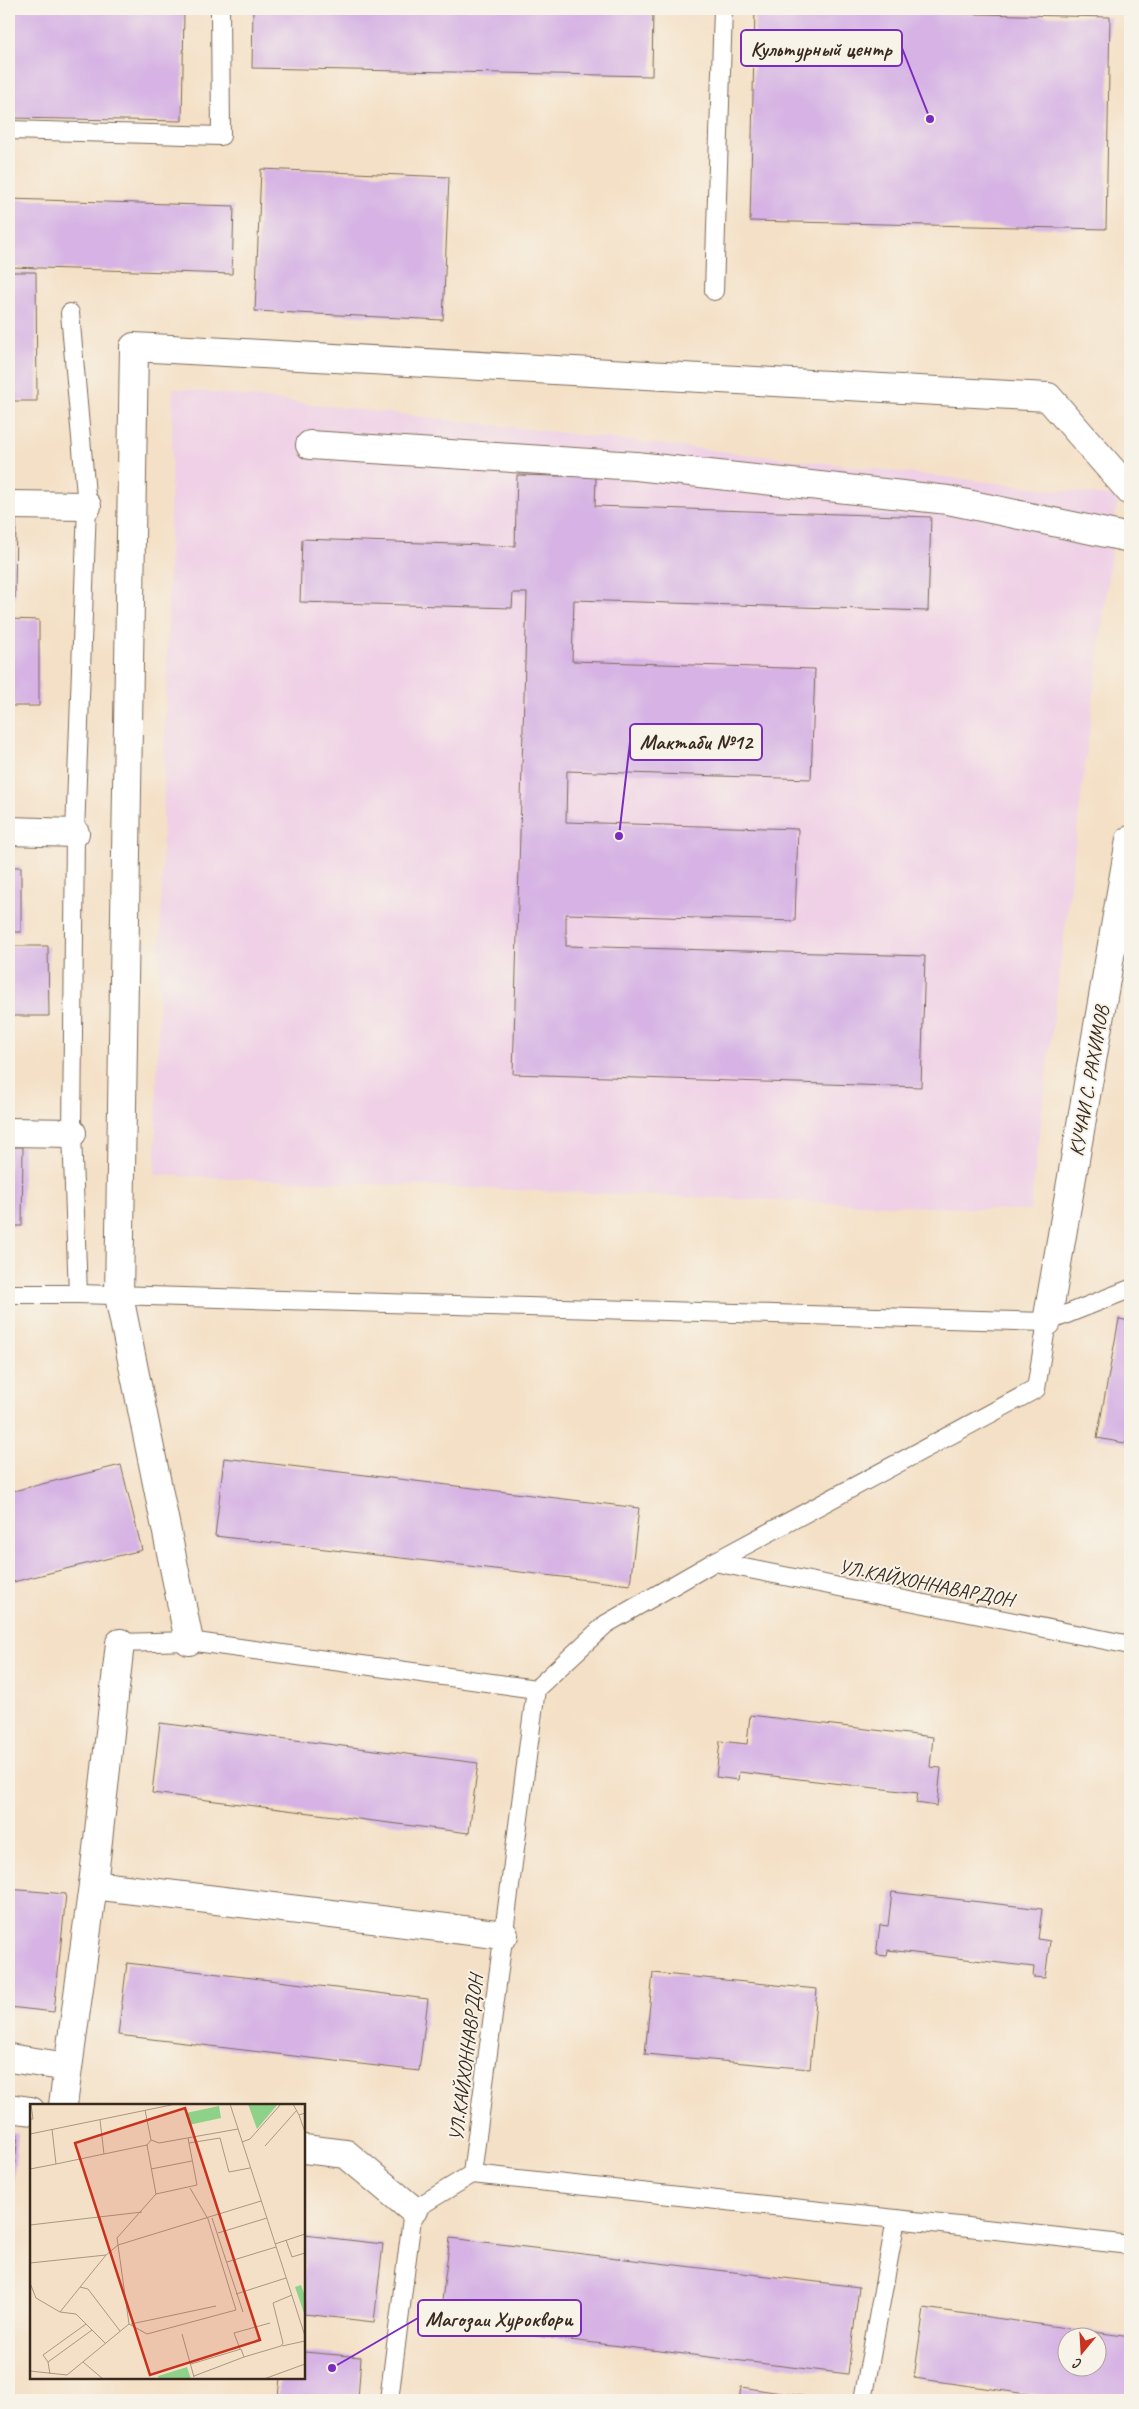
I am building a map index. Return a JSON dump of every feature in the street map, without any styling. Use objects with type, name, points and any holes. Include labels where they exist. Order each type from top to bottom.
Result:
[{"type":"street","points":[[189,1640],[118,1296],[134,347],[1048,397],[1130,491]]},
{"type":"street","points":[[310,445],[636,466],[939,499],[1130,538]]},
{"type":"street","points":[[9,505],[87,506]]},
{"type":"street","points":[[9,831],[75,833]]},
{"type":"street","name":"КУЧАИ С. РАХИМОВ","points":[[1047,1322],[1130,840]]},
{"type":"street","points":[[9,1132],[72,1133]]},
{"type":"street","points":[[64,2104],[93,1885],[120,1643]]},
{"type":"street","points":[[93,1885],[504,1935]]},
{"type":"street","points":[[9,2058],[68,2067]]},
{"type":"street","points":[[9,2108],[30,2111]]},
{"type":"street","points":[[305,2148],[346,2154],[412,2210]]},
{"type":"lane","points":[[9,130],[221,136],[220,9]]},
{"type":"lane","points":[[714,291],[723,9]]},
{"type":"lane","points":[[70,313],[87,506],[75,833],[72,1133],[78,1294]]},
{"type":"lane","points":[[9,1294],[78,1294],[1047,1322],[1130,1289]]},
{"type":"lane","points":[[120,1643],[189,1640],[536,1689],[606,1624],[714,1562],[1036,1389],[1047,1322]]},
{"type":"lane","name":"УЛ.КАЙХОННАВАРДОН","points":[[714,1562],[1130,1645]]},
{"type":"lane","name":"УЛ.КАЙХОННАВРДОН","points":[[472,2174],[536,1689]]},
{"type":"lane","points":[[389,2400],[412,2210],[472,2174],[1130,2245]]},
{"type":"lane","points":[[864,2400],[896,2219]]},
{"type":"shaded area","points":[[173,388],[1118,497],[1030,1211],[155,1175]]},
{"type":"building","points":[[9,9],[184,12],[182,121],[9,118]]},
{"type":"building","points":[[253,9],[653,9],[652,76],[252,68]]},
{"type":"building","points":[[755,9],[1110,17],[1106,229],[750,221]]},
{"type":"building","points":[[261,169],[449,177],[443,320],[255,311]]},
{"type":"building","points":[[9,199],[234,206],[232,274],[9,267]]},
{"type":"building","points":[[9,272],[36,272],[37,401],[9,401]]},
{"type":"building","points":[[517,475],[596,477],[595,506],[931,517],[928,611],[574,600],[572,661],[815,669],[811,779],[567,771],[566,822],[798,829],[795,921],[566,914],[566,946],[925,956],[921,1087],[513,1074],[527,593],[513,593],[512,608],[300,602],[302,539],[515,546]]},
{"type":"building","points":[[9,519],[16,519],[15,598],[9,598]]},
{"type":"building","points":[[9,619],[39,620],[39,706],[9,706]]},
{"type":"building","points":[[9,867],[21,867],[21,932],[9,932]]},
{"type":"building","points":[[9,946],[48,946],[49,1016],[9,1016]]},
{"type":"building","points":[[9,1147],[23,1147],[22,1226],[9,1226]]},
{"type":"building","points":[[1119,1319],[1130,1321],[1130,1444],[1097,1438]]},
{"type":"building","points":[[224,1458],[639,1508],[630,1585],[215,1536]]},
{"type":"building","points":[[121,1465],[142,1550],[9,1583],[9,1492]]},
{"type":"building","points":[[750,1715],[933,1737],[930,1767],[941,1768],[937,1806],[916,1803],[918,1793],[739,1772],[738,1780],[716,1777],[720,1741],[747,1744]]},
{"type":"building","points":[[160,1723],[478,1763],[469,1833],[152,1793]]},
{"type":"building","points":[[9,1889],[66,1894],[54,2012],[9,2007]]},
{"type":"building","points":[[892,1892],[1042,1909],[1038,1939],[1050,1941],[1045,1978],[1033,1977],[1034,1967],[888,1950],[887,1956],[876,1955],[880,1925],[888,1926]]},
{"type":"building","points":[[127,1963],[428,1999],[419,2071],[118,2035]]},
{"type":"building","points":[[653,1973],[817,1989],[810,2069],[645,2054]]},
{"type":"building","points":[[9,2132],[18,2134],[10,2208],[9,2208]]},
{"type":"building","points":[[305,2235],[383,2244],[374,2322],[305,2314]]},
{"type":"building","points":[[450,2238],[859,2287],[848,2374],[439,2324]]},
{"type":"building","points":[[924,2308],[1056,2327],[1056,2376],[1106,2376],[1106,2334],[1130,2337],[1130,2400],[1069,2400],[914,2378]]},
{"type":"building","points":[[305,2352],[361,2357],[358,2400],[278,2396],[280,2379],[305,2379]]},
{"type":"building","points":[[741,2387],[821,2399],[821,2400],[739,2400]]},
{"type":"place","name":"Культурный центр","points":[[930,119]]},
{"type":"place","name":"Мактаби №12","points":[[619,836]]},
{"type":"place","name":"Магозаи Хуроквори","points":[[332,2368]]}]
